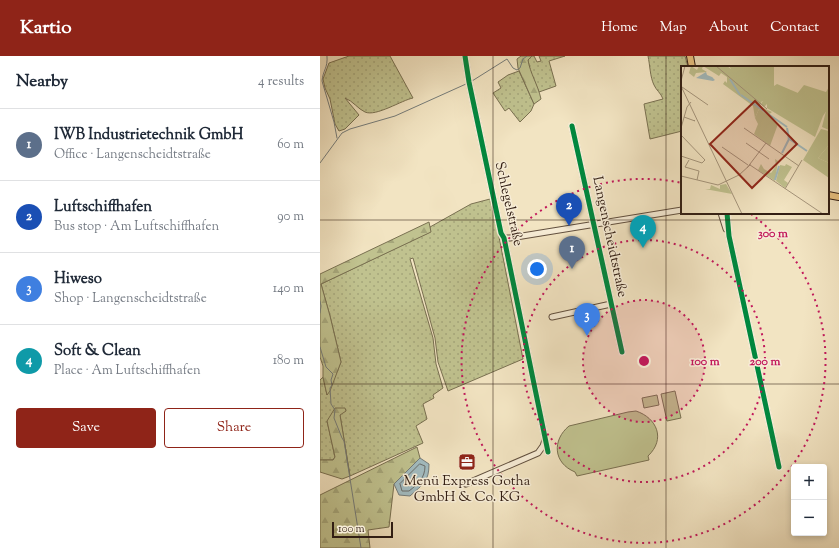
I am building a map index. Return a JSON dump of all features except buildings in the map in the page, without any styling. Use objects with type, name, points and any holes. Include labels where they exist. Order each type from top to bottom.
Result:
[{"type":"main road","points":[[690,56],[692,66]]},
{"type":"main road","points":[[829,195],[839,197]]},
{"type":"street","name":"Schlegelstraße","points":[[465,56],[469,82],[501,233],[504,238],[548,452]]},
{"type":"street","name":"Langenscheidtstraße","points":[[572,126],[622,352]]},
{"type":"street","points":[[504,238],[681,210]]},
{"type":"street","points":[[721,214],[729,236],[779,467]]},
{"type":"street","points":[[727,214],[729,236]]},
{"type":"street","points":[[552,317],[611,304]]},
{"type":"street","points":[[466,484],[538,453],[546,438]]},
{"type":"green space","points":[[349,56],[390,56],[413,98],[370,113],[362,111],[351,101],[345,98],[359,115],[345,129],[339,131],[335,124],[330,99],[323,79],[329,63]]},
{"type":"green space","points":[[521,56],[532,56],[528,60],[529,65],[541,99],[534,104],[518,68],[517,59]]},
{"type":"green space","points":[[534,56],[537,62],[541,61],[539,56],[565,56],[549,61],[556,86],[539,92],[530,70],[528,60]]},
{"type":"green space","points":[[648,56],[685,56],[688,66],[681,66],[681,131],[650,139],[644,104],[663,99],[655,87],[651,75]]},
{"type":"green space","points":[[519,71],[534,104],[531,111],[520,122],[509,108],[505,111],[493,93],[501,88],[498,82],[508,75]]},
{"type":"green space","points":[[490,199],[523,359],[448,391],[438,362],[435,338],[413,258],[410,259],[433,338],[436,364],[443,388],[433,395],[434,398],[423,404],[427,419],[416,426],[423,443],[350,476],[340,415],[327,421],[335,457],[333,460],[320,460],[320,380],[323,377],[327,395],[341,362],[321,284],[430,232],[430,227],[471,204]]},
{"type":"green space","points":[[429,222],[431,232],[321,284],[341,362],[327,395],[323,377],[323,366],[320,357],[320,274]]},
{"type":"green space","points":[[675,391],[681,418],[667,421],[661,394]]},
{"type":"green space","points":[[657,395],[659,405],[644,408],[642,398]]},
{"type":"green space","points":[[335,408],[345,408],[346,411],[340,415],[350,476],[342,479],[320,472],[320,460],[333,460],[335,457],[327,421]]},
{"type":"green space","points":[[636,411],[649,419],[657,430],[657,443],[648,456],[649,460],[577,476],[575,472],[562,463],[557,451],[558,444],[563,432],[569,426]]},
{"type":"green space","points":[[417,447],[420,458],[394,484],[389,527],[368,530],[370,548],[320,548],[320,495]]},
{"type":"water","points":[[420,458],[429,464],[426,479],[410,496],[399,495],[394,484]]},
{"type":"waterway","points":[[327,56],[327,63],[322,81],[337,138]]},
{"type":"waterway","points":[[472,81],[507,59],[513,68],[517,70],[520,68],[523,59],[527,56]]},
{"type":"waterway","points":[[320,163],[342,133],[350,129],[395,116],[466,84]]},
{"type":"waterway","points":[[320,301],[320,313]]},
{"type":"waterway","points":[[320,347],[326,367],[333,374],[331,380],[332,385],[330,388],[331,404],[335,410],[334,418],[344,441],[361,548]]},
{"type":"cycle path","points":[[465,56],[469,82],[501,233],[504,238],[548,452]]},
{"type":"cycle path","points":[[572,126],[622,352]]},
{"type":"cycle path","points":[[727,214],[729,236],[779,467]]},
{"type":"place","name":"Luftschiffhafen","points":[[569,226]]},
{"type":"place","name":"Soft & Clean","points":[[643,248]]},
{"type":"place","name":"IWB Industrietechnik GmbH","points":[[572,269]]},
{"type":"place","name":"Hiweso","points":[[587,336]]},
{"type":"place","name":"Menü Express Gotha GmbH & Co. KG","points":[[467,462]]}]
